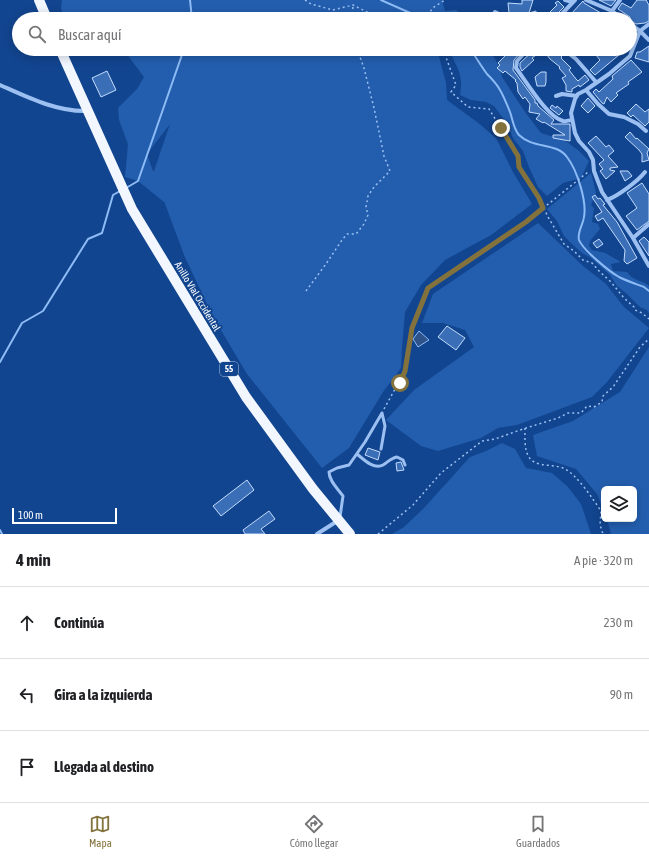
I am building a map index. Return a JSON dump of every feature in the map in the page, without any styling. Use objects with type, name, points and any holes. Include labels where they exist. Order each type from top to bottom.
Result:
[{"type":"highway","points":[[39,0],[44,12]]},
{"type":"highway","name":"Anillo Vial Occidental","points":[[63,56],[132,209],[246,397],[313,489],[350,534]]},
{"type":"street","points":[[565,0],[574,1]]},
{"type":"street","points":[[586,0],[612,11],[620,0]]},
{"type":"street","points":[[564,12],[574,1]]},
{"type":"street","points":[[637,39],[640,32],[649,24]]},
{"type":"street","points":[[637,30],[649,40]]},
{"type":"street","points":[[521,56],[517,60],[516,68],[546,109],[564,122],[572,120]]},
{"type":"street","points":[[573,56],[596,82]]},
{"type":"street","points":[[630,56],[608,74],[586,90],[582,91],[577,96],[571,112],[575,133],[593,160],[598,184],[633,238],[649,266]]},
{"type":"street","points":[[0,85],[45,104],[77,111],[88,111]]},
{"type":"street","points":[[586,90],[598,104],[610,114],[624,117],[638,124],[646,131]]},
{"type":"street","points":[[556,96],[562,94],[577,96]]},
{"type":"street","points":[[607,200],[614,198],[624,191],[641,178],[645,172]]},
{"type":"street","points":[[633,238],[649,224]]},
{"type":"street","points":[[317,534],[339,520]]},
{"type":"lane","points":[[381,448],[385,426],[382,413]]},
{"type":"lane","points":[[339,520],[343,496],[332,480],[329,472],[336,468],[349,465],[382,413]]},
{"type":"lane","points":[[357,454],[376,466],[381,466],[389,460],[397,457],[403,460],[405,465]]},
{"type":"path","points":[[305,0],[311,4],[333,10],[353,6],[367,12]]},
{"type":"path","points":[[429,12],[445,0]]},
{"type":"path","points":[[353,6],[353,12]]},
{"type":"path","points":[[306,291],[347,234],[356,234],[364,224],[368,215],[366,207],[368,196],[374,187],[390,171],[384,156],[374,108],[360,56]]},
{"type":"path","points":[[446,56],[456,85],[451,92],[468,107],[489,109],[518,156],[519,167],[539,198],[543,208],[564,244],[583,260],[592,263],[634,307],[635,310],[642,312],[649,319]]},
{"type":"path","points":[[382,413],[405,371],[412,328],[428,288],[526,222],[594,167]]},
{"type":"path","points":[[378,534],[413,505],[441,473],[482,441],[495,439],[558,418],[568,413],[581,413],[587,406],[594,407],[602,402],[603,396],[613,387],[640,347],[649,339]]},
{"type":"path","points":[[525,428],[527,452],[530,460],[539,464],[565,469],[575,477],[601,511],[600,525],[603,534]]},
{"type":"shaded area","points":[[62,0],[442,0],[445,11],[456,10],[458,12],[62,12]]},
{"type":"shaded area","points":[[128,56],[439,56],[446,83],[447,100],[496,138],[513,172],[532,204],[491,235],[445,260],[421,285],[405,312],[401,368],[383,392],[349,448],[322,468],[247,374],[212,315],[184,255],[164,201],[138,181],[125,177],[128,144],[119,120],[118,108],[137,89],[144,77]],"holes":[[[170,124],[154,171],[147,154]]]},
{"type":"shaded area","points":[[452,56],[493,56],[498,64],[502,77],[541,133],[564,140],[578,150],[589,161],[581,178],[563,183],[547,196],[538,187],[523,151],[513,138],[506,122],[494,106],[486,102],[471,100],[460,95],[461,81],[459,70]]},
{"type":"shaded area","points":[[591,173],[596,193],[591,205],[594,208],[592,222],[598,224],[600,229],[590,241],[589,246],[592,250],[605,253],[621,262],[611,264],[613,271],[627,272],[635,279],[649,286],[649,313],[647,310],[640,307],[617,286],[610,275],[591,258],[582,253],[564,236],[557,221],[547,209]]},
{"type":"shaded area","points":[[538,223],[583,266],[606,284],[624,307],[649,328],[607,382],[592,397],[517,425],[498,428],[481,438],[438,451],[421,446],[386,420],[414,390],[474,347],[465,330],[443,323],[422,323],[433,294]]},
{"type":"shaded area","points":[[419,331],[429,340],[418,347],[413,339]]},
{"type":"shaded area","points":[[649,347],[649,534],[611,534],[608,522],[637,522],[637,486],[601,486],[601,504],[597,494],[576,469],[537,456],[533,435],[573,421],[620,392]]},
{"type":"shaded area","points":[[502,443],[515,449],[526,468],[552,473],[568,487],[581,504],[591,534],[392,534],[404,527],[423,509],[470,457]]},
{"type":"building","points":[[522,0],[533,0],[529,12],[509,12],[508,3],[522,4]]},
{"type":"building","points":[[599,0],[616,0],[611,6]]},
{"type":"building","points":[[637,0],[646,0],[649,5],[649,21],[637,24],[637,12],[622,12],[618,9],[622,3],[631,8]]},
{"type":"building","points":[[558,1],[564,7],[559,12],[550,12],[557,5],[555,3]]},
{"type":"building","points":[[583,1],[599,12],[573,12]]},
{"type":"building","points":[[649,46],[649,62],[635,58],[637,56],[637,52],[640,52]]},
{"type":"building","points":[[505,56],[518,56],[514,60],[513,70],[535,100],[535,103],[537,103],[538,106],[554,120],[551,124],[570,124],[570,141],[553,138],[553,135],[565,135],[544,122],[543,123],[536,119],[540,114],[529,112],[530,104],[525,97],[523,99],[518,92],[516,80],[505,71],[503,73],[497,68],[500,65],[498,63]]},
{"type":"building","points":[[528,56],[535,56],[532,58],[534,60],[522,71],[520,63]]},
{"type":"building","points":[[548,56],[561,56],[561,58],[571,68],[569,70],[578,81],[585,75],[589,80],[580,87],[579,85],[572,89],[572,92],[566,91],[566,85],[562,78],[566,76],[559,68],[560,67]]},
{"type":"building","points":[[597,56],[618,56],[595,75],[590,70],[600,60]]},
{"type":"building","points":[[631,60],[642,72],[616,93],[618,95],[611,102],[607,97],[604,104],[602,103],[593,92],[596,89],[599,92],[613,79],[612,76]]},
{"type":"building","points":[[107,71],[116,90],[101,97],[92,78]]},
{"type":"building","points":[[541,72],[546,72],[545,86],[537,86],[535,77]]},
{"type":"building","points":[[588,98],[595,106],[588,113],[581,106]]},
{"type":"building","points":[[636,104],[645,112],[649,109],[649,122],[645,126],[633,115],[631,117],[627,113]]},
{"type":"building","points":[[552,105],[556,108],[557,106],[563,111],[559,115],[550,108]]},
{"type":"building","points":[[630,132],[636,139],[637,138],[649,149],[647,153],[649,160],[642,162],[642,154],[625,137]]},
{"type":"building","points":[[596,136],[606,147],[609,145],[614,151],[608,156],[618,167],[610,168],[610,170],[615,171],[606,179],[600,171],[603,169],[599,164],[604,160],[588,143]]},
{"type":"building","points":[[620,171],[628,171],[632,176],[625,181]]},
{"type":"building","points":[[642,183],[649,194],[649,221],[637,230],[626,216],[637,208],[627,193]]},
{"type":"building","points":[[595,195],[605,204],[603,205],[617,222],[637,258],[627,264],[624,261],[625,250],[603,218],[598,221],[595,216],[602,212],[592,197]]},
{"type":"building","points":[[644,237],[649,242],[649,256],[639,241]]},
{"type":"building","points":[[599,239],[603,244],[597,248],[593,243]]},
{"type":"building","points":[[447,326],[465,338],[456,350],[438,337]]},
{"type":"building","points":[[368,448],[380,452],[378,460],[365,455]]},
{"type":"building","points":[[401,462],[404,470],[397,471],[396,463]]},
{"type":"building","points":[[247,480],[254,490],[221,516],[213,506]]},
{"type":"building","points":[[269,511],[275,519],[261,529],[265,534],[245,534],[243,530]]},
{"type":"waterway","points":[[190,0],[191,12]]},
{"type":"waterway","points":[[381,0],[408,12]]},
{"type":"waterway","points":[[126,188],[138,181],[182,56]]},
{"type":"waterway","points":[[475,56],[499,88],[510,112],[515,130],[519,135],[531,142],[557,149],[562,152],[571,163],[578,177],[583,194],[585,210],[583,223],[579,231],[579,240],[581,244],[597,260],[619,277],[644,287],[649,291]]},
{"type":"waterway","points":[[0,362],[22,323],[43,311],[88,239],[102,233],[113,195],[120,191]]},
{"type":"waterway","points":[[0,530],[2,534]]},
{"type":"route","points":[[400,383],[408,358],[412,328],[428,288],[526,222],[543,208],[539,198],[519,167],[518,156],[501,128]]}]
